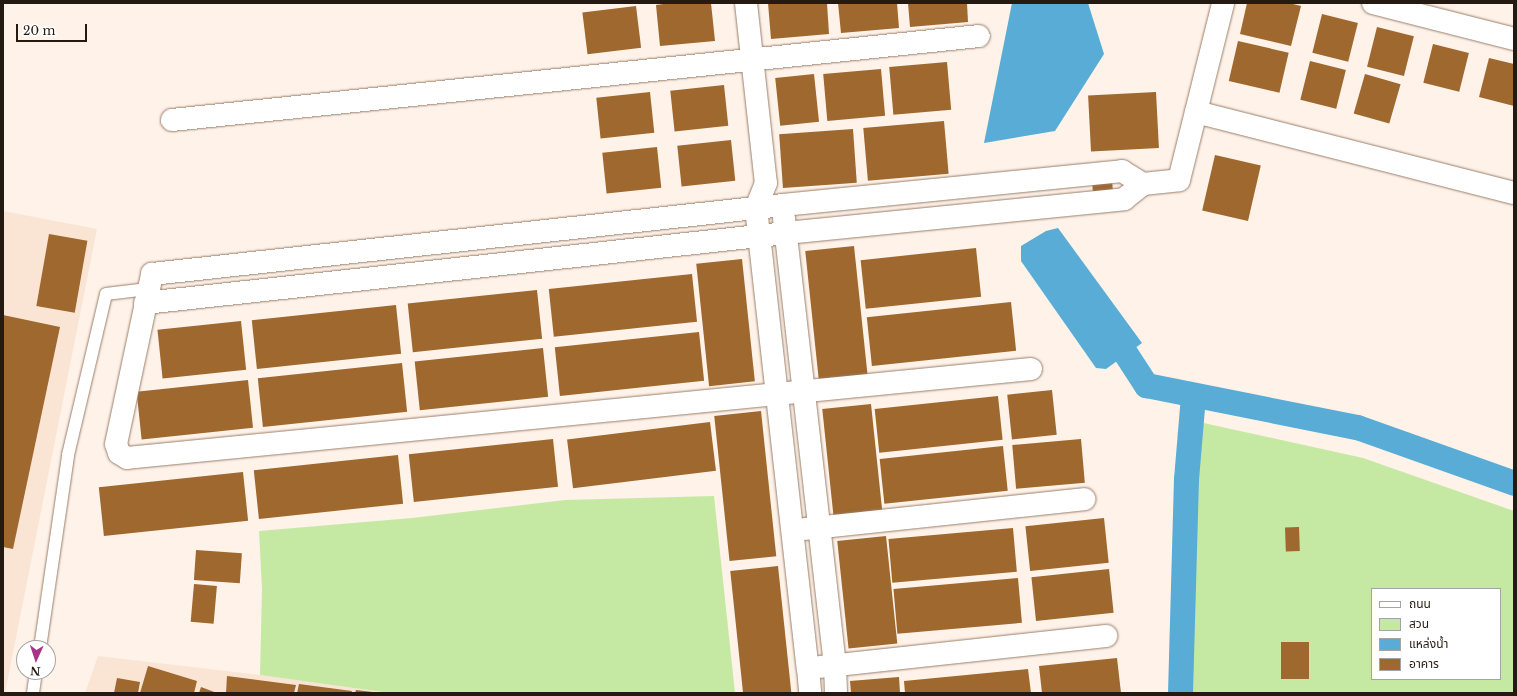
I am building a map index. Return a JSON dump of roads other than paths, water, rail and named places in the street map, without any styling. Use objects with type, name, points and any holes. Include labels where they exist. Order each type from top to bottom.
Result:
[{"type":"street","points":[[746,3],[766,183],[756,208],[810,693]]},
{"type":"street","points":[[147,296],[267,290],[786,233],[1124,199],[1143,184],[1179,180],[1223,3]]},
{"type":"street","points":[[1373,3],[1514,39]]},
{"type":"street","points":[[172,120],[979,36]]},
{"type":"street","points":[[1196,112],[1514,193]]},
{"type":"street","points":[[1031,369],[127,458],[120,453],[116,444],[152,274],[783,205],[1122,171],[1143,184]]},
{"type":"street","points":[[1078,175],[1082,204]]},
{"type":"street","points":[[1022,181],[1025,209]]},
{"type":"street","points":[[766,183],[783,205],[835,665],[836,693]]},
{"type":"street","points":[[958,188],[961,215]]},
{"type":"street","points":[[905,193],[908,221]]},
{"type":"street","points":[[852,198],[855,226]]},
{"type":"street","points":[[638,221],[641,249]]},
{"type":"street","points":[[561,229],[564,257]]},
{"type":"street","points":[[490,237],[493,265]]},
{"type":"street","points":[[417,245],[420,273]]},
{"type":"street","points":[[339,253],[342,282]]},
{"type":"street","points":[[264,262],[267,290]]},
{"type":"street","points":[[769,325],[796,322]]},
{"type":"street","points":[[785,465],[812,462]]},
{"type":"street","points":[[792,530],[1084,499]]},
{"type":"street","points":[[800,600],[827,597]]},
{"type":"street","points":[[808,668],[1106,636]]},
{"type":"lane","points":[[41,640],[68,455],[106,294],[147,296]]},
{"type":"lane","points":[[33,693],[35,680]]},
{"type":"water","points":[[1012,3],[1088,3],[1104,54],[1055,131],[984,143]]},
{"type":"water","points":[[1058,228],[1142,343],[1106,369],[1096,368],[1021,261],[1021,246],[1046,231]]},
{"type":"waterway","points":[[1107,325],[1146,385],[1357,427],[1514,483]]},
{"type":"waterway","points":[[1180,693],[1186,479],[1193,395]]}]
